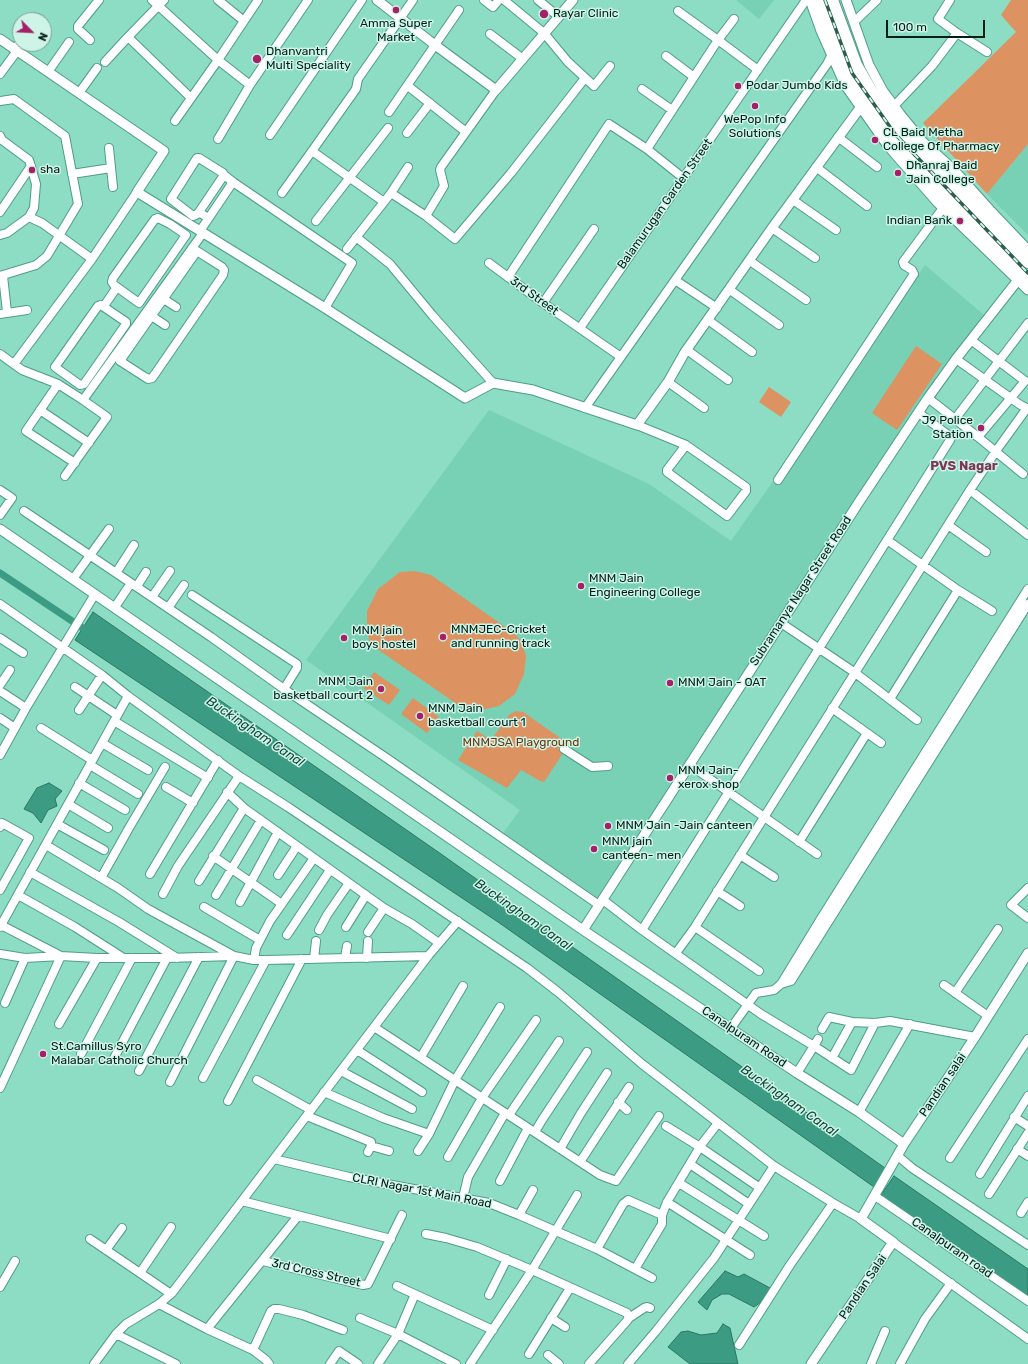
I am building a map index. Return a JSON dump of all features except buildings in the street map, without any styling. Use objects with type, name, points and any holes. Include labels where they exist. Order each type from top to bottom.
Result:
[{"type":"main road","points":[[819,0],[846,73],[863,102],[907,158],[1023,279]]},
{"type":"main road","points":[[832,0],[856,66],[870,91],[900,130],[1028,262]]},
{"type":"street","points":[[90,40],[78,29],[78,26],[99,0]]},
{"type":"street","points":[[152,0],[161,3],[218,60],[250,85]]},
{"type":"street","points":[[218,0],[244,21]]},
{"type":"street","points":[[175,121],[258,0]]},
{"type":"street","points":[[218,139],[250,85],[308,0]]},
{"type":"street","points":[[270,135],[362,0]]},
{"type":"street","points":[[377,0],[496,90]]},
{"type":"street","points":[[282,193],[356,89],[358,79],[413,0]]},
{"type":"street","points":[[484,0],[493,7],[499,0]]},
{"type":"street","points":[[504,0],[544,33],[568,62],[594,86],[610,66]]},
{"type":"street","points":[[538,0],[559,17]]},
{"type":"street","points":[[426,216],[444,186],[440,170],[442,167],[496,90],[573,0]]},
{"type":"street","name":"Balamurugan Garden Street","points":[[580,328],[806,0]]},
{"type":"street","points":[[810,0],[831,56],[845,85],[860,108],[893,152],[943,208],[1023,279],[1028,290]]},
{"type":"street","points":[[846,0],[869,65],[883,91],[923,142],[953,169],[1028,250]]},
{"type":"street","points":[[854,22],[877,0]]},
{"type":"street","points":[[950,0],[938,19],[957,34],[987,52]]},
{"type":"street","points":[[105,62],[161,3]]},
{"type":"street","points":[[389,112],[459,10]]},
{"type":"street","points":[[678,11],[758,70]]},
{"type":"street","points":[[647,149],[718,40],[734,19]]},
{"type":"street","points":[[490,34],[523,59]]},
{"type":"street","points":[[894,106],[932,66],[957,34]]},
{"type":"street","points":[[128,37],[191,98]]},
{"type":"street","points":[[0,39],[12,45]]},
{"type":"street","points":[[48,72],[69,42]]},
{"type":"street","points":[[0,74],[14,52]]},
{"type":"street","points":[[14,364],[92,260],[164,151],[48,72],[23,52]]},
{"type":"street","points":[[666,56],[694,77]]},
{"type":"street","points":[[585,408],[827,64],[831,56]]},
{"type":"street","points":[[79,93],[96,68]]},
{"type":"street","points":[[391,193],[426,216],[455,239],[511,173],[585,78]]},
{"type":"street","points":[[408,86],[466,132]]},
{"type":"street","points":[[642,89],[672,110]]},
{"type":"street","points":[[0,101],[14,99],[65,136],[78,204],[47,256],[36,265],[1,276],[4,313],[27,310]]},
{"type":"street","points":[[407,133],[430,103]]},
{"type":"street","points":[[637,425],[668,382],[687,350],[772,228],[860,108]]},
{"type":"street","points":[[508,277],[609,124],[647,149],[682,178]]},
{"type":"street","points":[[316,221],[388,128]]},
{"type":"street","points":[[838,137],[877,167]]},
{"type":"street","points":[[0,235],[6,233],[29,217],[34,208],[36,184],[29,160],[1,140]]},
{"type":"street","points":[[108,148],[112,187]]},
{"type":"street","points":[[312,151],[384,202]]},
{"type":"street","points":[[224,176],[196,215],[193,216],[171,199],[197,158],[199,158],[223,173],[224,176],[352,263],[325,308]]},
{"type":"street","points":[[0,212],[31,166]]},
{"type":"street","points":[[816,167],[868,206]]},
{"type":"street","points":[[72,174],[110,168]]},
{"type":"street","points":[[347,249],[391,193],[408,168]]},
{"type":"street","points":[[88,387],[117,359],[161,297],[195,247],[208,218],[233,182]]},
{"type":"street","points":[[137,192],[325,308],[465,398],[493,383],[533,390],[637,425],[686,445],[746,487],[746,490],[727,516],[667,472],[686,445]]},
{"type":"street","points":[[793,200],[836,230]]},
{"type":"street","points":[[778,480],[914,274],[912,270],[904,265],[903,262],[943,208]]},
{"type":"street","points":[[199,212],[208,218]]},
{"type":"street","points":[[29,217],[42,223],[92,260]]},
{"type":"street","points":[[117,359],[148,380],[152,378],[223,275],[224,270],[222,267],[195,247],[186,235],[162,219],[158,218],[113,278],[112,282],[165,325]]},
{"type":"street","points":[[772,228],[815,258]]},
{"type":"street","points":[[543,303],[594,230]]},
{"type":"street","points":[[139,303],[186,235]]},
{"type":"street","points":[[356,237],[390,264],[433,316],[493,383]]},
{"type":"street","points":[[750,261],[806,300]]},
{"type":"street","name":"3rd Street","points":[[489,263],[580,328]]},
{"type":"street","name":"Subramanya Nagar Street Road","points":[[583,930],[859,502],[928,398],[971,340],[1023,279]]},
{"type":"street","points":[[675,280],[717,308]]},
{"type":"street","points":[[104,306],[117,287]]},
{"type":"street","points":[[730,290],[779,325]]},
{"type":"street","points":[[161,297],[176,307]]},
{"type":"street","points":[[83,400],[88,387],[125,327],[126,322],[101,304],[98,306],[55,367],[80,385],[88,387]]},
{"type":"street","points":[[117,359],[132,332],[149,313]]},
{"type":"street","points":[[708,320],[752,352]]},
{"type":"street","points":[[955,419],[1028,323]]},
{"type":"street","points":[[125,327],[132,332]]},
{"type":"street","points":[[580,328],[621,357]]},
{"type":"street","points":[[971,340],[1025,381],[978,437]]},
{"type":"street","points":[[687,350],[728,380]]},
{"type":"street","points":[[0,354],[22,370],[58,384],[108,417],[65,476]]},
{"type":"street","points":[[676,953],[695,927],[854,672],[970,490],[1027,409],[956,359]]},
{"type":"street","points":[[668,382],[704,408]]},
{"type":"street","points":[[58,384],[26,432],[75,462]]},
{"type":"street","points":[[928,398],[1023,474]]},
{"type":"street","points":[[40,410],[89,443]]},
{"type":"street","points":[[642,930],[950,440],[948,434],[919,413]]},
{"type":"street","points":[[0,490],[12,498],[0,515]]},
{"type":"street","points":[[970,490],[1028,535]]},
{"type":"street","points":[[24,511],[134,584],[284,689],[676,953],[761,1014],[816,1043],[832,1058],[851,1070],[875,1023]]},
{"type":"street","points":[[948,525],[986,552]]},
{"type":"street","name":"Canalpuram Road","points":[[0,529],[583,930],[797,1073],[859,1112],[904,1144]]},
{"type":"street","points":[[73,579],[109,529]]},
{"type":"street","points":[[887,540],[958,590],[992,611]]},
{"type":"street","points":[[116,573],[134,545]]},
{"type":"street","points":[[115,607],[146,572]]},
{"type":"street","points":[[152,597],[170,572]]},
{"type":"street","points":[[168,608],[184,585]]},
{"type":"street","points":[[730,1028],[756,993],[774,990],[781,984],[1028,589]]},
{"type":"street","points":[[890,699],[958,590]]},
{"type":"street","points":[[1,751],[96,594]]},
{"type":"street","points":[[192,595],[297,664],[298,668],[284,689]]},
{"type":"street","points":[[0,604],[102,675],[128,696],[239,776],[458,921],[539,978],[642,1064],[774,1166],[861,1219]]},
{"type":"street","points":[[781,984],[791,981],[1028,604]]},
{"type":"street","points":[[781,624],[854,672],[917,720]]},
{"type":"street","points":[[0,638],[23,653]]},
{"type":"street","points":[[0,685],[10,670]]},
{"type":"street","points":[[79,710],[102,675]]},
{"type":"street","points":[[75,687],[116,718],[208,778]]},
{"type":"street","points":[[0,691],[26,708]]},
{"type":"street","points":[[62,956],[0,926],[128,696]]},
{"type":"street","points":[[832,708],[881,743]]},
{"type":"street","points":[[0,718],[15,728]]},
{"type":"street","points":[[42,728],[138,794]]},
{"type":"street","points":[[799,842],[867,734]]},
{"type":"street","points":[[102,743],[148,770]]},
{"type":"street","points":[[564,749],[592,767],[608,766]]},
{"type":"street","points":[[150,874],[194,803],[218,760]]},
{"type":"street","points":[[690,765],[817,854]]},
{"type":"street","points":[[101,878],[165,767]]},
{"type":"street","points":[[163,894],[178,866],[239,776]]},
{"type":"street","points":[[79,784],[125,810]]},
{"type":"street","points":[[166,787],[194,803]]},
{"type":"street","points":[[227,792],[244,808],[330,870],[384,908],[412,924],[439,943]]},
{"type":"street","points":[[68,804],[108,828]]},
{"type":"street","points":[[199,881],[244,808]]},
{"type":"street","points":[[216,895],[261,820]]},
{"type":"street","points":[[0,827],[2,823],[29,838],[0,890]]},
{"type":"street","points":[[57,824],[104,850]]},
{"type":"street","points":[[240,902],[250,881],[278,832]]},
{"type":"street","points":[[46,845],[118,888],[148,909],[234,956]]},
{"type":"street","points":[[278,875],[297,846]]},
{"type":"street","points":[[740,855],[774,876]]},
{"type":"street","points":[[214,856],[282,904]]},
{"type":"street","points":[[254,960],[256,948],[270,921],[314,858]]},
{"type":"street","points":[[287,935],[330,870]]},
{"type":"street","points":[[30,872],[119,922],[177,958]]},
{"type":"street","points":[[319,930],[327,915],[349,883]]},
{"type":"street","points":[[1028,888],[1011,905],[1028,918]]},
{"type":"street","points":[[717,891],[740,906]]},
{"type":"street","points":[[18,895],[75,927],[122,958]]},
{"type":"street","points":[[346,927],[366,895]]},
{"type":"street","points":[[204,907],[260,940]]},
{"type":"street","points":[[368,932],[384,908]]},
{"type":"street","points":[[94,1364],[116,1334],[126,1324],[159,1304],[171,1294],[428,956],[458,921]]},
{"type":"street","points":[[695,927],[759,971]]},
{"type":"street","points":[[955,993],[998,929]]},
{"type":"street","points":[[367,958],[368,941]]},
{"type":"street","points":[[314,959],[316,942]]},
{"type":"street","points":[[345,958],[347,946]]},
{"type":"street","points":[[0,954],[26,958],[62,956],[97,958],[177,958],[234,956],[254,960],[428,956]]},
{"type":"street","points":[[0,1088],[62,956]]},
{"type":"street","points":[[170,1082],[234,956]]},
{"type":"street","points":[[139,1071],[199,957]]},
{"type":"street","points":[[5,1003],[26,958]]},
{"type":"street","points":[[58,1024],[97,958]]},
{"type":"street","points":[[81,1054],[132,958]]},
{"type":"street","points":[[113,1060],[167,958]]},
{"type":"street","name":"Pandian salai","points":[[861,1219],[904,1144],[1027,958]]},
{"type":"street","points":[[228,1101],[302,959]]},
{"type":"street","points":[[203,1078],[266,960]]},
{"type":"street","points":[[944,985],[988,1016]]},
{"type":"street","points":[[421,1057],[463,986]]},
{"type":"street","points":[[418,1151],[455,1080],[500,1007]]},
{"type":"street","points":[[822,1029],[829,1017],[852,1022],[875,1023],[890,1021],[975,1037]]},
{"type":"street","points":[[448,1157],[482,1098],[536,1020]]},
{"type":"street","points":[[832,1058],[852,1022]]},
{"type":"street","points":[[859,1112],[910,1024]]},
{"type":"street","points":[[374,1027],[600,1175],[616,1181],[659,1116]]},
{"type":"street","points":[[950,1158],[1028,1039]]},
{"type":"street","points":[[463,1198],[468,1177],[507,1114],[559,1041]]},
{"type":"street","points":[[797,1073],[816,1043]]},
{"type":"street","points":[[357,1050],[422,1092]]},
{"type":"street","points":[[500,1181],[532,1130],[542,1120],[588,1052]]},
{"type":"street","points":[[341,1072],[412,1109]]},
{"type":"street","points":[[560,1149],[607,1073]]},
{"type":"street","points":[[257,1080],[309,1113],[371,1142],[369,1149],[389,1151]]},
{"type":"street","points":[[580,1162],[629,1087]]},
{"type":"street","points":[[324,1092],[383,1118],[428,1134]]},
{"type":"street","points":[[980,1174],[1028,1096]]},
{"type":"street","points":[[618,1102],[628,1110]]},
{"type":"street","points":[[1014,1117],[1028,1126]]},
{"type":"street","points":[[635,1269],[662,1224],[662,1215],[667,1202],[700,1147],[718,1123]]},
{"type":"street","points":[[666,1126],[760,1188]]},
{"type":"street","points":[[989,1194],[1028,1133]]},
{"type":"street","points":[[1017,1148],[1028,1156]]},
{"type":"street","points":[[898,1156],[912,1168],[1028,1245]]},
{"type":"street","name":"CLRI Nagar 1st Main Road","points":[[274,1159],[349,1177],[489,1203],[597,1249],[652,1278]]},
{"type":"street","points":[[690,1164],[749,1204]]},
{"type":"street","points":[[628,1364],[656,1332],[714,1258],[774,1166]]},
{"type":"street","points":[[679,1183],[764,1236]]},
{"type":"street","points":[[519,1215],[533,1190]]},
{"type":"street","points":[[470,1364],[532,1270],[577,1195]]},
{"type":"street","name":"Canalpuram road","points":[[875,1196],[1028,1301]]},
{"type":"street","points":[[597,1249],[622,1204],[628,1200],[662,1215]]},
{"type":"street","points":[[242,1201],[391,1239],[402,1215]]},
{"type":"street","points":[[667,1202],[750,1255]]},
{"type":"street","points":[[1021,1213],[1028,1202]]},
{"type":"street","points":[[739,1345],[790,1265],[833,1203]]},
{"type":"street","name":"3rd Cross Street","points":[[207,1329],[298,1216]]},
{"type":"street","name":"Pandian Salai","points":[[812,1364],[893,1242],[861,1219]]},
{"type":"street","points":[[140,1273],[171,1227]]},
{"type":"street","points":[[106,1250],[122,1228]]},
{"type":"street","points":[[426,1234],[477,1247],[627,1313],[629,1318]]},
{"type":"street","points":[[90,1239],[171,1294]]},
{"type":"street","name":"3rd Cross Street","points":[[263,1261],[363,1285],[368,1284],[391,1239]]},
{"type":"street","points":[[893,1242],[1028,1338]]},
{"type":"street","points":[[489,1295],[507,1260]]},
{"type":"street","points":[[0,1287],[15,1261]]},
{"type":"street","points":[[900,1364],[925,1319],[951,1283]]},
{"type":"street","points":[[396,1286],[493,1330]]},
{"type":"street","points":[[529,1354],[570,1288]]},
{"type":"street","points":[[378,1364],[398,1334],[415,1294]]},
{"type":"street","points":[[159,1304],[207,1329],[253,1350],[269,1364]]},
{"type":"street","points":[[589,1364],[629,1318],[644,1308],[650,1308]]},
{"type":"street","points":[[253,1350],[271,1311],[274,1309],[303,1315],[343,1330]]},
{"type":"street","points":[[360,1318],[398,1334],[456,1364]]},
{"type":"street","points":[[551,1318],[565,1326]]},
{"type":"street","points":[[871,1364],[886,1331]]},
{"type":"street","points":[[116,1334],[176,1364]]},
{"type":"street","points":[[330,1364],[339,1351],[358,1364]]},
{"type":"street","points":[[548,1355],[558,1364]]},
{"type":"shaded area","points":[[736,0],[774,0],[759,19]]},
{"type":"shaded area","points":[[1028,144],[1028,235],[987,194]]},
{"type":"shaded area","name":"MNM Jain Engineering College","points":[[925,265],[984,315],[939,373],[598,902],[501,836],[520,810],[306,660],[489,410],[649,484],[731,541]]},
{"type":"green space","points":[[1011,0],[1028,0],[1028,144],[987,194],[923,123],[1016,32],[1001,15]]},
{"type":"green space","points":[[916,346],[942,364],[897,430],[872,413]]},
{"type":"green space","points":[[769,387],[791,402],[781,417],[759,402]]},
{"type":"green space","name":"MNMJEC-Cricket and running track","points":[[414,571],[431,575],[514,633],[521,641],[526,656],[524,674],[515,694],[499,706],[477,711],[464,709],[370,644],[367,631],[367,611],[378,589],[400,572]]},
{"type":"green space","name":"MNM Jain basketball court 2","points":[[374,672],[400,690],[389,705],[363,688]]},
{"type":"green space","name":"MNM Jain basketball court 1","points":[[413,698],[439,717],[427,733],[401,714]]},
{"type":"green space","name":"MNMJSA Playground","points":[[516,711],[523,712],[569,744],[544,782],[521,770],[507,788],[458,760],[477,731],[491,740],[510,714]]},
{"type":"water","points":[[93,612],[441,854],[885,1168],[874,1187],[498,922],[75,640]]},
{"type":"water","points":[[49,783],[62,791],[55,799],[57,806],[48,810],[41,823],[33,813],[24,809],[37,788]]},
{"type":"water","points":[[894,1176],[1028,1269],[1028,1300],[879,1198]]},
{"type":"water","points":[[725,1271],[738,1277],[744,1274],[770,1288],[761,1302],[754,1307],[729,1294],[722,1294],[712,1300],[707,1310],[698,1302]]},
{"type":"water","points":[[723,1324],[730,1328],[738,1364],[690,1364],[668,1347],[681,1332],[688,1331],[701,1335],[717,1333]]},
{"type":"waterway","name":"Buckingham Canal","points":[[0,573],[90,633]]},
{"type":"railway","points":[[825,0],[852,73],[895,134],[1028,273]]},
{"type":"place","name":"Amma Super Market","points":[[396,10]]},
{"type":"place","name":"Rayar Clinic","points":[[544,14]]},
{"type":"place","name":"Dhanvantri Multi Speciality","points":[[257,59]]},
{"type":"place","name":"Podar Jumbo Kids","points":[[738,86]]},
{"type":"place","name":"WePop Info Solutions","points":[[755,106]]},
{"type":"place","name":"CL Baid Metha College Of Pharmacy","points":[[875,140]]},
{"type":"place","name":"sha","points":[[32,170]]},
{"type":"place","name":"Dhanraj Baid Jain College","points":[[898,173]]},
{"type":"place","name":"Indian Bank","points":[[960,221]]},
{"type":"place","name":"J9 Police Station","points":[[981,428]]},
{"type":"place","name":"MNM Jain Engineering College","points":[[581,586]]},
{"type":"place","name":"MNMJEC-Cricket and running track","points":[[443,637]]},
{"type":"place","name":"MNM jain boys hostel","points":[[344,638]]},
{"type":"place","name":"MNM Jain - OAT","points":[[670,683]]},
{"type":"place","name":"MNM Jain basketball court 2","points":[[381,689]]},
{"type":"place","name":"MNM Jain basketball court 1","points":[[420,716]]},
{"type":"place","name":"MNM Jain- xerox shop","points":[[670,778]]},
{"type":"place","name":"MNM Jain -Jain canteen","points":[[608,826]]},
{"type":"place","name":"MNM jain canteen- men","points":[[594,849]]},
{"type":"place","name":"St.Camillus Syro Malabar Catholic Church","points":[[43,1054]]},
{"type":"district","name":"PVS Nagar","points":[[964,466]]}]
